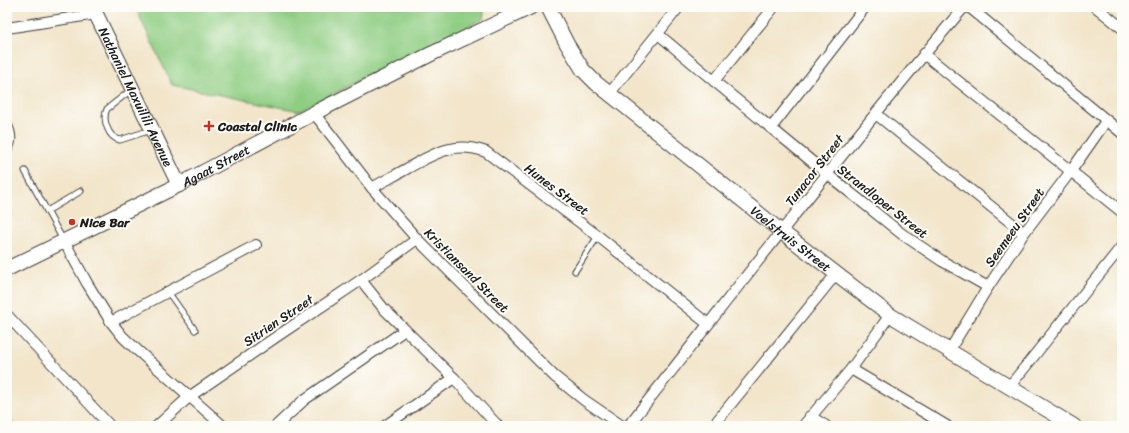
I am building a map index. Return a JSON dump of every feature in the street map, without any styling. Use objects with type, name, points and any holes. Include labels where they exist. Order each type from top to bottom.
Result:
[{"type":"street","name":"Agaat Street","points":[[7,269],[179,185],[314,112],[531,7]]},
{"type":"street","name":"Voelstruis Street","points":[[548,7],[567,44],[583,70],[596,83],[782,232],[890,316],[1074,426]]},
{"type":"street","points":[[609,94],[679,7]]},
{"type":"street","points":[[714,81],[774,7]]},
{"type":"street","points":[[771,128],[865,7]]},
{"type":"street","name":"Tunacor Street","points":[[628,426],[827,174],[964,7]]},
{"type":"street","points":[[969,7],[1122,133]]},
{"type":"street","points":[[1096,7],[1122,28]]},
{"type":"street","points":[[7,28],[95,10]]},
{"type":"street","name":"Nathaniel Maxuilili Avenue","points":[[95,10],[179,185]]},
{"type":"street","name":"Strandloper Street","points":[[658,34],[902,234],[942,261],[988,287]]},
{"type":"street","points":[[924,54],[1122,212]]},
{"type":"street","name":"Kristiansand Street","points":[[314,112],[372,188],[417,239],[554,376],[584,400],[622,426]]},
{"type":"street","points":[[876,114],[1024,233]]},
{"type":"street","name":"Seemeeu Street","points":[[949,351],[988,287],[1024,233],[1071,171],[1106,121]]},
{"type":"street","points":[[7,126],[11,134],[11,140],[7,150]]},
{"type":"street","name":"Hunes Street","points":[[372,188],[438,152],[450,148],[475,148],[486,152],[598,236],[708,324]]},
{"type":"street","name":"Sitrien Street","points":[[157,426],[190,397],[361,280],[417,239]]},
{"type":"street","points":[[64,241],[111,322],[128,341],[223,426]]},
{"type":"street","points":[[111,322],[256,245]]},
{"type":"street","points":[[1009,387],[1122,246]]},
{"type":"street","points":[[713,426],[836,274]]},
{"type":"street","points":[[361,280],[384,308],[454,378],[498,426]]},
{"type":"street","points":[[7,315],[110,426]]},
{"type":"street","points":[[802,426],[851,368],[890,316]]},
{"type":"street","points":[[276,426],[304,400],[405,330]]},
{"type":"street","points":[[851,368],[947,426]]},
{"type":"street","points":[[385,426],[454,378]]},
{"type":"street","points":[[810,416],[826,426]]},
{"type":"lane","points":[[132,89],[107,109],[105,113],[104,119],[112,136],[115,139],[120,140],[151,129]]},
{"type":"lane","points":[[25,171],[64,241]]},
{"type":"lane","points":[[47,211],[81,191]]},
{"type":"lane","points":[[575,271],[598,236]]},
{"type":"lane","points":[[168,292],[195,330]]},
{"type":"green space","points":[[136,7],[485,7],[483,19],[299,111],[172,85]]},
{"type":"place","name":"Coastal Clinic","points":[[209,126]]},
{"type":"place","name":"Nice Bar","points":[[72,222]]}]
